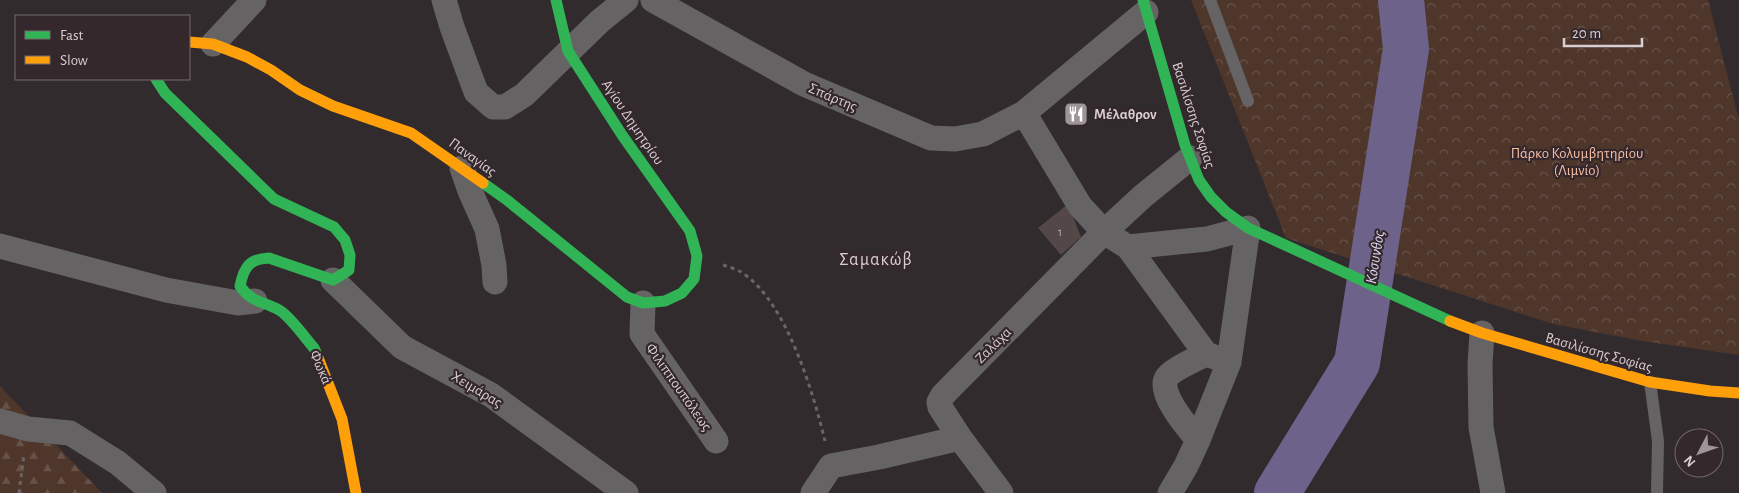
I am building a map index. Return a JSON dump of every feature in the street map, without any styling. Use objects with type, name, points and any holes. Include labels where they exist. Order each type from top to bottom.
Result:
[{"type":"street","points":[[214,44],[254,0]]},
{"type":"street","points":[[444,0],[476,92],[493,107],[505,107],[524,95],[600,21],[626,0]]},
{"type":"street","name":"Αγίου Δημητρίου","points":[[556,0],[568,51],[622,135],[690,231],[697,256]]},
{"type":"street","name":"Σπάρτης","points":[[653,0],[804,84],[931,138],[955,139],[983,134],[1024,114],[1144,6]]},
{"type":"street","name":"Βασιλίσσης Σοφίας","points":[[1144,6],[1190,158],[1199,180],[1211,197],[1226,212],[1248,228],[1455,323],[1482,333],[1650,382],[1710,391],[1739,393]]},
{"type":"street","name":"Παναγίας","points":[[190,42],[214,44],[247,57],[271,70],[300,90],[333,106],[411,133],[507,200],[627,297],[643,303]]},
{"type":"street","points":[[157,80],[165,93],[186,115],[274,198],[334,227],[345,240],[350,255],[349,270],[333,280],[268,258],[254,260],[247,265],[242,273],[240,286],[255,301]]},
{"type":"street","points":[[1024,114],[1080,206],[1104,232],[1128,247],[1206,354],[1229,362]]},
{"type":"street","name":"Ζαλάχα","points":[[1001,493],[960,438],[940,407],[939,402],[943,395],[1104,232],[1143,196],[1190,158]]},
{"type":"street","points":[[462,168],[487,229],[494,265],[495,282]]},
{"type":"street","points":[[1128,247],[1206,239],[1248,228],[1229,362],[1198,440],[1186,466],[1170,493]]},
{"type":"street","points":[[0,246],[166,290],[238,303],[255,301]]},
{"type":"street","points":[[643,303],[664,301],[682,293],[694,278],[697,256]]},
{"type":"street","name":"Χειμάρας","points":[[333,280],[402,347],[491,395],[626,493]]},
{"type":"street","name":"Φωκά","points":[[255,301],[281,311],[314,348],[342,419],[356,493]]},
{"type":"street","name":"Φιλιππουπόλεως","points":[[643,303],[642,334],[716,441]]},
{"type":"street","points":[[1482,333],[1480,364],[1481,427],[1493,493]]},
{"type":"street","points":[[1198,440],[1175,412],[1166,387],[1166,378],[1173,372],[1206,354]]},
{"type":"street","points":[[0,421],[28,429],[70,433],[118,463],[154,493]]},
{"type":"street","points":[[813,493],[831,466],[960,438]]},
{"type":"lane","points":[[1210,0],[1248,101]]},
{"type":"lane","points":[[1650,382],[1658,441],[1657,493]]},
{"type":"path","points":[[697,256],[741,272],[761,289],[777,311],[798,357],[820,421],[831,466]]},
{"type":"path","points":[[19,493],[28,429]]},
{"type":"green space","name":"Πάρκο Κολυμβητηρίου (Λιμνίο)","points":[[1191,0],[1708,0],[1739,120],[1739,355],[1642,341],[1553,324],[1286,238]]},
{"type":"green space","points":[[0,386],[102,493],[0,493]]},
{"type":"building","points":[[1068,204],[1081,237],[1061,255],[1038,228]]},
{"type":"waterway","name":"Κόσυνθος","points":[[1277,493],[1357,363],[1406,49],[1401,0]]},
{"type":"traffic: fast","points":[[483,183],[507,200],[627,297],[643,303],[665,301],[682,293],[694,279],[697,256],[690,231],[622,135],[568,51],[556,0]]},
{"type":"traffic: fast","points":[[1143,0],[1185,145],[1199,180],[1211,197],[1226,212],[1248,228],[1450,321]]},
{"type":"traffic: fast","points":[[157,80],[165,93],[274,199],[334,227],[345,240],[350,255],[349,270],[333,280],[269,258],[257,260],[248,265],[240,286],[253,299],[283,313],[314,348],[317,355]]},
{"type":"traffic: slow","points":[[190,42],[213,44],[247,57],[271,70],[300,90],[333,106],[411,133],[483,183]]},
{"type":"traffic: slow","points":[[1450,321],[1482,333],[1650,382],[1710,391],[1739,393]]},
{"type":"traffic: slow","points":[[317,355],[342,419],[356,493]]},
{"type":"place","name":"Μέλαθρον","points":[[1076,114]]},
{"type":"district","name":"Σαμακώβ","points":[[876,259]]}]
